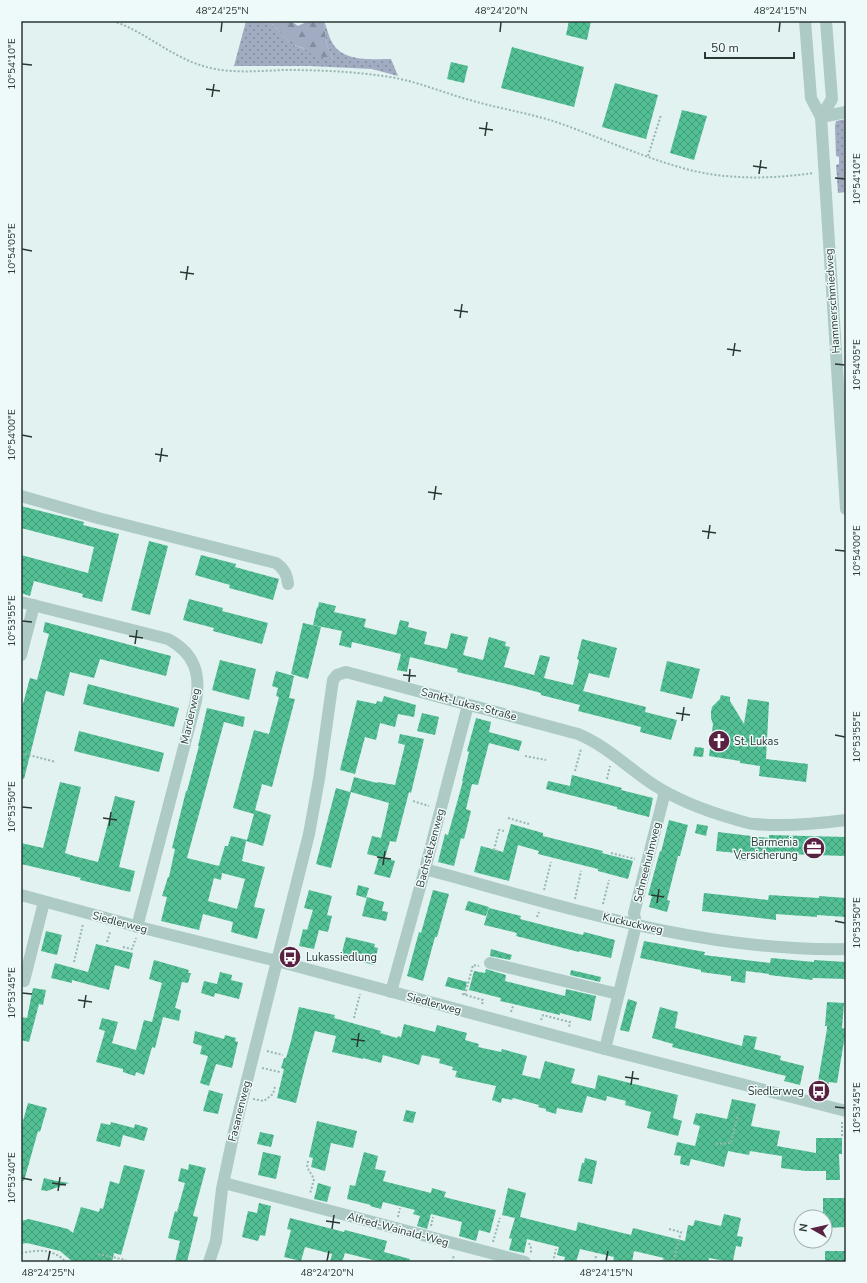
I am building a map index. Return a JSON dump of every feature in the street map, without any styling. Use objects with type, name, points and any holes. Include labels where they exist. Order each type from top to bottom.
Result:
[{"type":"street","name":"Hammerschmiedweg","points":[[806,21],[811,98],[821,117],[846,509]]},
{"type":"street","points":[[821,117],[832,99],[826,21]]},
{"type":"street","points":[[821,117],[846,112]]},
{"type":"street","points":[[21,496],[98,518],[276,563],[283,568],[287,576],[288,584]]},
{"type":"street","name":"Marderweg","points":[[21,602],[168,639],[183,650],[194,664],[198,679],[196,701],[138,927]]},
{"type":"street","points":[[21,655],[34,605]]},
{"type":"street","name":"Sankt-Lukas-Straße","points":[[277,961],[309,834],[319,778],[333,680],[337,675],[346,672],[568,731],[584,737],[613,754],[665,792],[686,803],[715,814],[754,824],[796,825],[846,820]]},
{"type":"street","name":"Bachstelzenweg","points":[[391,992],[468,705]]},
{"type":"street","name":"Schneehuhnweg","points":[[605,1049],[636,925],[634,913],[665,792]]},
{"type":"street","name":"Kuckuckweg","points":[[425,869],[636,925],[739,944],[822,950],[846,949]]},
{"type":"street","name":"Siedlerweg","points":[[21,896],[138,927],[277,961],[605,1049],[844,1110]]},
{"type":"street","points":[[24,981],[44,902]]},
{"type":"street","name":"Fasanenweg","points":[[209,1262],[216,1241],[229,1152],[277,961]]},
{"type":"street","points":[[490,963],[618,994]]},
{"type":"street","name":"Alfred-Wainald-Weg","points":[[224,1183],[525,1262]]},
{"type":"path","points":[[21,23],[25,21]]},
{"type":"path","points":[[113,21],[126,25],[159,46],[187,61],[204,67],[234,71],[349,71],[398,78],[419,83],[471,101],[534,116],[560,124],[688,169],[719,175],[741,177],[786,176],[824,171]]},
{"type":"path","points":[[648,156],[661,115]]},
{"type":"path","points":[[575,771],[584,737]]},
{"type":"path","points":[[21,753],[56,762]]},
{"type":"path","points":[[525,756],[546,760]]},
{"type":"path","points":[[413,801],[440,810]]},
{"type":"path","points":[[508,818],[529,824]]},
{"type":"path","points":[[498,851],[494,850],[499,830],[504,832]]},
{"type":"path","points":[[611,853],[647,862]]},
{"type":"path","points":[[542,900],[551,862]]},
{"type":"path","points":[[572,908],[581,871]]},
{"type":"path","points":[[601,916],[609,880]]},
{"type":"path","points":[[74,962],[86,913]]},
{"type":"path","points":[[124,947],[132,949],[138,927]]},
{"type":"path","points":[[465,995],[473,965],[485,967],[490,963]]},
{"type":"path","points":[[354,1018],[363,984]]},
{"type":"path","points":[[255,1047],[283,1055]]},
{"type":"path","points":[[251,1065],[280,1072]]},
{"type":"path","points":[[243,1096],[264,1101],[273,1094],[275,1087]]},
{"type":"path","points":[[844,1110],[842,1135],[846,1136],[846,1140]]},
{"type":"path","points":[[716,1144],[731,1144],[738,1114]]},
{"type":"path","points":[[307,1206],[314,1179],[306,1167],[308,1161]]},
{"type":"path","points":[[490,1253],[500,1218]]},
{"type":"path","points":[[661,1262],[662,1259],[673,1262],[681,1232],[669,1228]]},
{"type":"path","points":[[553,1262],[556,1249]]},
{"type":"path","points":[[21,1253],[37,1251],[52,1252],[60,1256],[66,1262]]},
{"type":"path","points":[[98,1254],[126,1260]]},
{"type":"path","points":[[595,1262],[596,1256]]},
{"type":"green space","points":[[246,21],[262,21],[272,24],[291,44],[333,59],[327,46],[324,23],[320,21],[324,21],[329,36],[338,50],[351,57],[391,59],[398,76],[372,69],[310,66],[234,66]]},
{"type":"green space","points":[[262,21],[291,21],[298,26],[314,21],[324,23],[327,46],[333,59],[315,55],[303,48],[291,44],[272,24]]},
{"type":"green space","points":[[846,119],[846,192],[838,193],[836,165],[839,164],[839,157],[836,156],[835,126],[836,121]]},
{"type":"building","points":[[569,21],[591,21],[587,40],[566,35]]},
{"type":"building","points":[[512,47],[584,67],[574,107],[501,88]]},
{"type":"building","points":[[451,62],[468,66],[464,83],[447,79]]},
{"type":"building","points":[[615,83],[658,95],[646,139],[602,127]]},
{"type":"building","points":[[682,110],[707,116],[694,160],[670,153]]},
{"type":"building","points":[[21,506],[84,522],[83,525],[119,534],[102,602],[82,597],[83,594],[34,581],[30,596],[21,593],[21,555],[88,573],[94,547],[21,528]]},
{"type":"building","points":[[149,541],[168,546],[150,615],[131,610]]},
{"type":"building","points":[[201,555],[236,564],[235,567],[279,579],[273,600],[229,588],[230,585],[195,575]]},
{"type":"building","points":[[189,599],[223,608],[222,611],[268,623],[262,644],[213,631],[214,628],[183,620]]},
{"type":"building","points":[[319,602],[336,606],[334,612],[366,619],[364,627],[396,635],[400,620],[409,622],[408,627],[427,632],[424,644],[447,649],[451,633],[468,637],[463,655],[483,660],[489,637],[506,642],[505,646],[510,647],[504,667],[534,675],[540,655],[550,657],[544,678],[573,685],[582,639],[617,648],[609,678],[589,673],[583,691],[646,707],[645,712],[677,720],[671,740],[640,732],[641,727],[578,711],[580,705],[541,695],[541,693],[515,686],[457,672],[458,669],[410,657],[407,672],[397,670],[401,654],[352,642],[351,648],[339,645],[342,631],[313,625]]},
{"type":"building","points":[[45,622],[171,656],[166,676],[100,659],[94,678],[70,672],[64,696],[46,691],[24,779],[21,778],[21,711],[30,678],[37,680],[49,634],[43,632]]},
{"type":"building","points":[[303,623],[321,627],[308,679],[291,674]]},
{"type":"building","points":[[220,660],[256,669],[249,700],[212,690]]},
{"type":"building","points":[[667,661],[700,669],[692,699],[660,691]]},
{"type":"building","points":[[276,671],[294,676],[289,698],[295,699],[272,787],[262,784],[255,810],[271,815],[263,846],[246,841],[242,861],[265,867],[254,907],[265,909],[257,939],[231,932],[233,922],[203,914],[199,930],[161,921],[167,897],[162,896],[169,877],[175,849],[172,848],[199,746],[207,708],[245,717],[243,727],[224,722],[187,858],[219,866],[225,846],[228,846],[231,836],[247,840],[254,814],[233,808],[254,730],[269,734],[279,697],[276,696],[278,688],[272,686]],"holes":[[[222,873],[245,879],[237,909],[208,901],[214,878],[221,880]]]},
{"type":"building","points":[[88,684],[179,708],[174,727],[83,704]]},
{"type":"building","points":[[721,695],[730,697],[730,701],[744,724],[748,699],[769,702],[766,759],[808,764],[806,782],[759,776],[760,766],[709,756],[713,724],[711,712],[712,707],[720,699]]},
{"type":"building","points":[[384,696],[416,705],[414,717],[398,714],[395,727],[380,723],[376,740],[365,737],[355,774],[340,770],[357,700],[376,704],[377,701],[382,702]]},
{"type":"building","points":[[422,713],[439,717],[435,735],[417,731]]},
{"type":"building","points":[[476,718],[491,722],[489,732],[522,741],[519,751],[489,743],[478,785],[472,784],[466,809],[471,811],[464,839],[461,838],[454,866],[438,862],[445,834],[448,835],[463,781],[469,752],[467,751]]},
{"type":"building","points":[[79,731],[164,753],[159,772],[74,751]]},
{"type":"building","points":[[400,734],[424,739],[411,793],[409,792],[396,842],[390,841],[385,858],[395,861],[390,878],[374,874],[379,857],[367,854],[372,836],[381,838],[389,803],[351,792],[331,868],[316,864],[336,788],[350,792],[354,777],[377,783],[395,785],[405,745],[398,743]]},
{"type":"building","points":[[695,747],[704,748],[703,757],[693,756]]},
{"type":"building","points":[[572,775],[653,798],[649,817],[617,809],[617,807],[546,789],[548,781],[570,786]]},
{"type":"building","points":[[60,782],[81,787],[65,853],[74,856],[98,862],[115,796],[135,801],[119,867],[135,871],[130,892],[80,880],[81,878],[21,864],[21,843],[43,848]]},
{"type":"building","points":[[669,820],[688,825],[680,856],[678,856],[667,900],[670,901],[667,912],[649,907],[652,896],[648,895]]},
{"type":"building","points":[[511,824],[543,833],[543,836],[603,851],[602,853],[633,861],[628,879],[598,871],[598,869],[538,854],[539,851],[518,845],[509,881],[474,872],[481,846],[503,852]]},
{"type":"building","points":[[697,824],[708,826],[706,836],[695,833]]},
{"type":"building","points":[[718,832],[769,838],[769,835],[846,837],[846,856],[785,854],[784,857],[767,857],[747,855],[746,861],[736,859],[737,853],[716,851]]},
{"type":"building","points":[[358,885],[369,888],[366,898],[356,895]]},
{"type":"building","points":[[309,890],[332,896],[327,915],[332,916],[328,932],[319,930],[314,949],[299,946],[303,929],[307,930],[313,910],[304,908]]},
{"type":"building","points":[[433,890],[449,894],[423,981],[407,976],[419,932],[421,933]]},
{"type":"building","points":[[704,893],[768,900],[769,895],[846,898],[846,917],[817,915],[817,917],[776,914],[776,920],[702,911]]},
{"type":"building","points":[[367,897],[384,902],[382,911],[388,912],[386,921],[362,916]]},
{"type":"building","points":[[468,901],[489,907],[486,916],[465,910]]},
{"type":"building","points":[[489,908],[521,916],[520,919],[551,927],[583,935],[584,932],[615,940],[611,958],[579,952],[516,936],[517,933],[484,925]]},
{"type":"building","points":[[46,931],[62,935],[57,955],[41,951]]},
{"type":"building","points":[[346,937],[375,944],[374,947],[378,948],[374,965],[341,956]]},
{"type":"building","points":[[644,941],[705,952],[704,955],[770,963],[771,958],[814,962],[814,960],[846,962],[846,979],[813,978],[812,980],[746,971],[745,983],[731,981],[731,976],[701,972],[701,970],[640,958]]},
{"type":"building","points":[[96,944],[133,953],[129,969],[115,965],[109,990],[72,980],[72,983],[51,978],[55,963],[88,972]]},
{"type":"building","points":[[491,949],[512,955],[510,960],[490,956]]},
{"type":"building","points":[[154,960],[189,970],[188,973],[191,973],[188,983],[182,982],[175,1008],[181,1010],[179,1021],[163,1017],[155,1048],[152,1047],[144,1075],[136,1072],[135,1076],[123,1072],[123,1069],[96,1062],[105,1031],[99,1029],[102,1018],[118,1022],[112,1043],[136,1050],[144,1020],[152,1022],[162,983],[149,979]]},
{"type":"building","points":[[486,969],[506,975],[505,981],[565,996],[566,989],[596,996],[591,1021],[500,1001],[501,998],[469,990],[474,971],[485,973]]},
{"type":"building","points":[[571,970],[601,977],[600,982],[570,975]]},
{"type":"building","points":[[220,972],[232,975],[231,980],[243,983],[239,999],[215,993],[214,997],[201,993],[204,981],[217,984]]},
{"type":"building","points":[[448,977],[467,982],[465,991],[445,986]]},
{"type":"building","points":[[33,988],[46,990],[43,1005],[39,1004],[29,1042],[21,1040],[21,1017],[27,1018]]},
{"type":"building","points":[[628,999],[637,1002],[629,1032],[620,1030]]},
{"type":"building","points":[[827,1002],[844,1003],[842,1028],[846,1029],[837,1083],[829,1082],[827,1089],[817,1087],[827,1029],[827,1026],[825,1026]]},
{"type":"building","points":[[299,1007],[335,1015],[334,1018],[381,1031],[380,1033],[397,1038],[398,1036],[401,1037],[404,1024],[435,1032],[437,1025],[467,1033],[465,1040],[479,1044],[478,1047],[501,1052],[502,1049],[527,1056],[522,1075],[540,1079],[545,1061],[575,1069],[571,1083],[595,1089],[598,1075],[678,1095],[673,1118],[682,1121],[678,1136],[647,1128],[651,1112],[625,1105],[626,1101],[607,1096],[606,1101],[587,1096],[582,1113],[557,1108],[556,1114],[538,1107],[539,1105],[513,1098],[512,1100],[502,1098],[501,1103],[492,1100],[496,1086],[455,1077],[457,1071],[452,1070],[453,1067],[439,1063],[440,1059],[422,1055],[419,1065],[383,1055],[381,1063],[363,1059],[332,1052],[336,1036],[315,1031],[296,1103],[277,1098],[284,1069],[281,1068],[284,1058],[286,1058]]},
{"type":"building","points":[[660,1007],[678,1012],[675,1028],[742,1046],[744,1035],[757,1037],[754,1049],[781,1056],[780,1060],[804,1066],[800,1085],[784,1081],[786,1076],[672,1047],[673,1044],[652,1038]]},
{"type":"building","points":[[195,1031],[224,1039],[225,1035],[236,1038],[235,1041],[238,1042],[232,1068],[216,1064],[209,1086],[200,1083],[208,1056],[200,1054],[202,1046],[193,1043]]},
{"type":"building","points":[[209,1090],[223,1094],[218,1114],[203,1111]]},
{"type":"building","points":[[732,1099],[756,1104],[751,1126],[780,1131],[777,1146],[816,1153],[816,1138],[842,1138],[842,1154],[839,1154],[840,1180],[826,1180],[826,1171],[806,1171],[781,1168],[782,1156],[750,1151],[749,1155],[728,1151],[724,1167],[691,1159],[689,1166],[680,1164],[681,1156],[674,1155],[677,1142],[695,1146],[700,1126],[693,1124],[696,1113],[727,1119]]},
{"type":"building","points":[[28,1103],[47,1108],[40,1132],[38,1131],[24,1181],[21,1181],[21,1128]]},
{"type":"building","points":[[406,1110],[416,1112],[413,1123],[403,1121]]},
{"type":"building","points":[[317,1121],[357,1131],[353,1148],[331,1143],[325,1171],[311,1167],[313,1158],[309,1157]]},
{"type":"building","points":[[111,1122],[134,1128],[135,1124],[148,1128],[144,1141],[123,1135],[120,1147],[96,1141],[101,1123],[110,1125]]},
{"type":"building","points":[[260,1132],[274,1135],[271,1147],[257,1144]]},
{"type":"building","points":[[263,1152],[281,1156],[276,1179],[258,1175]]},
{"type":"building","points":[[364,1152],[378,1156],[375,1169],[386,1171],[383,1181],[431,1193],[432,1188],[446,1192],[444,1197],[496,1210],[490,1233],[479,1230],[476,1241],[459,1236],[462,1222],[431,1214],[427,1229],[417,1226],[420,1216],[413,1214],[415,1210],[383,1202],[381,1209],[347,1199],[350,1185],[355,1186]]},
{"type":"building","points":[[585,1158],[597,1161],[592,1184],[578,1181],[582,1163],[584,1163]]},
{"type":"building","points":[[189,1164],[206,1168],[193,1216],[198,1217],[187,1262],[175,1262],[180,1241],[168,1238],[175,1211],[177,1212],[185,1183],[178,1181],[181,1168],[188,1170]]},
{"type":"building","points":[[124,1165],[145,1170],[121,1255],[114,1253],[112,1262],[73,1262],[60,1251],[27,1243],[21,1244],[21,1221],[29,1219],[68,1229],[73,1233],[81,1207],[99,1212],[100,1208],[103,1209],[110,1181],[119,1184]]},
{"type":"building","points":[[44,1178],[69,1183],[47,1191],[41,1190]]},
{"type":"building","points":[[318,1183],[331,1187],[327,1202],[314,1199]]},
{"type":"building","points":[[508,1188],[526,1193],[520,1217],[576,1231],[578,1222],[631,1235],[633,1228],[685,1241],[688,1225],[693,1226],[695,1220],[721,1226],[724,1214],[741,1218],[737,1236],[743,1237],[741,1247],[736,1246],[733,1261],[732,1260],[731,1262],[709,1258],[708,1262],[663,1262],[664,1258],[634,1251],[632,1262],[613,1262],[614,1257],[580,1249],[576,1262],[564,1262],[565,1257],[557,1255],[559,1247],[527,1239],[524,1253],[509,1250],[512,1239],[509,1238],[515,1218],[502,1215]]},
{"type":"building","points":[[823,1198],[846,1198],[846,1227],[833,1228],[833,1209],[823,1209]]},
{"type":"building","points":[[259,1203],[271,1206],[265,1236],[260,1235],[258,1241],[242,1237],[248,1211],[257,1213]]},
{"type":"building","points":[[290,1218],[387,1241],[384,1252],[410,1259],[409,1262],[381,1262],[345,1253],[342,1262],[330,1262],[332,1254],[305,1247],[301,1261],[284,1257],[291,1230],[287,1229]]},
{"type":"building","points":[[825,1251],[846,1251],[846,1262],[825,1262]]},
{"type":"place","name":"St. Lukas","points":[[719,741]]},
{"type":"place","name":"Barmenia Versicherung","points":[[814,848]]},
{"type":"place","name":"Lukassiedlung","points":[[290,957]]},
{"type":"place","name":"Siedlerweg","points":[[819,1091]]}]
